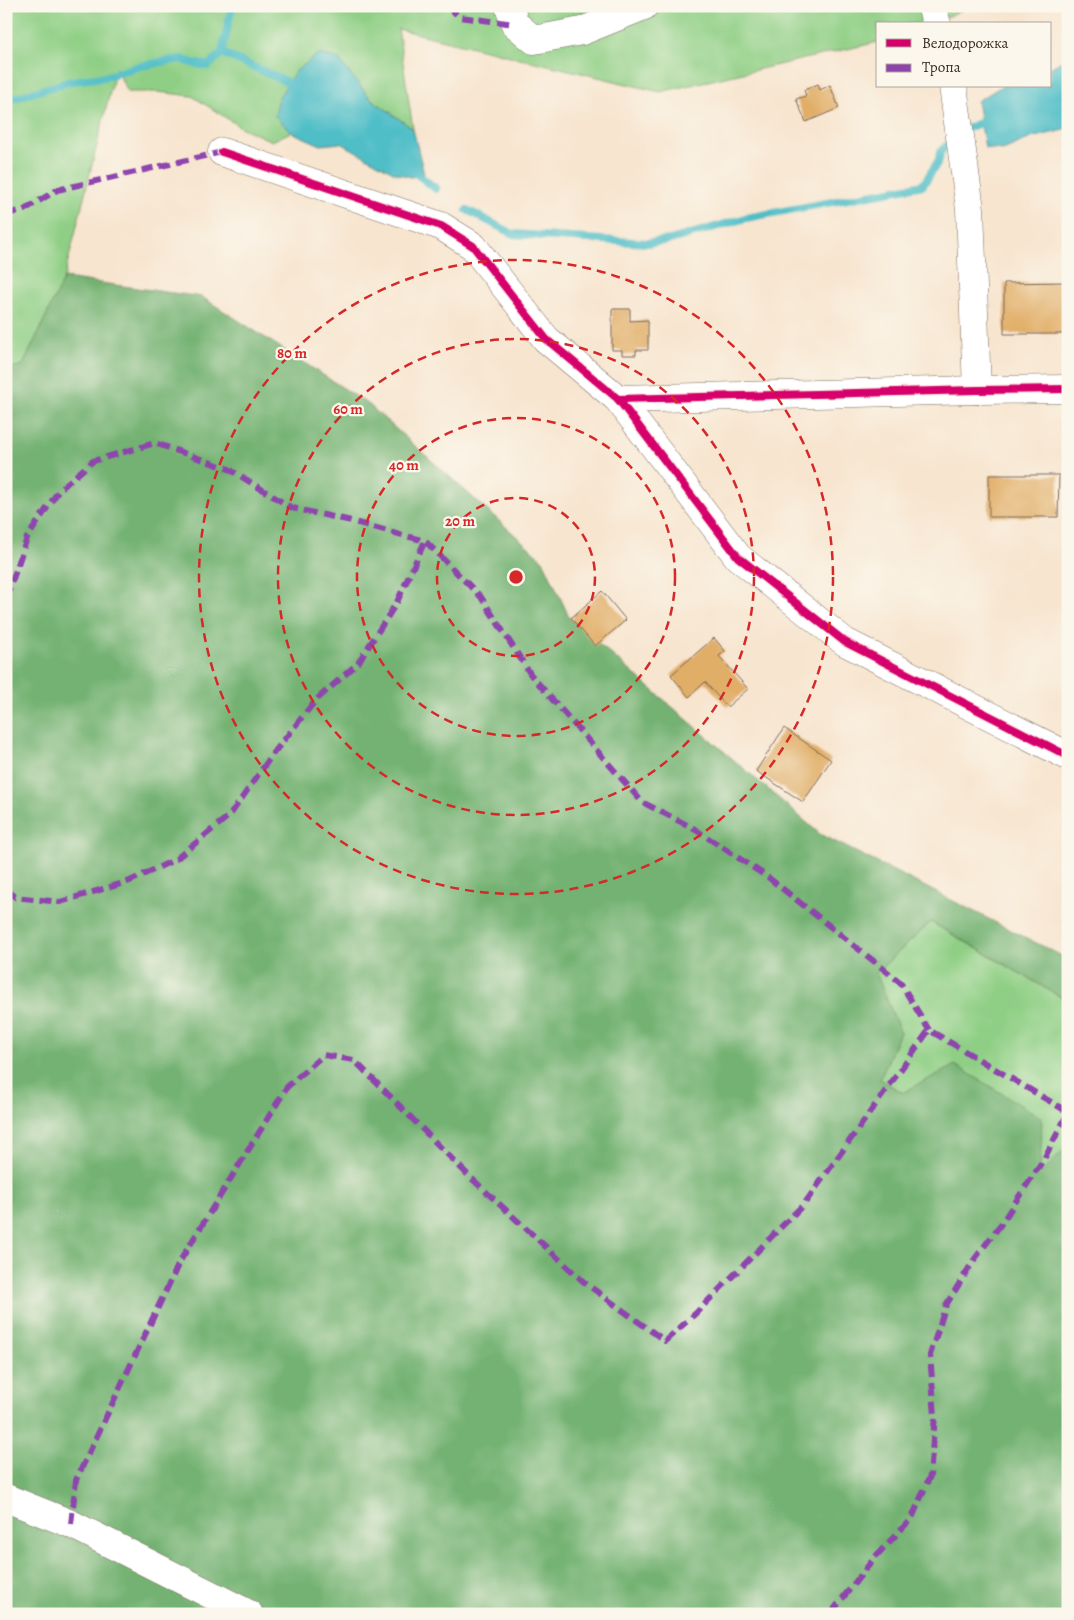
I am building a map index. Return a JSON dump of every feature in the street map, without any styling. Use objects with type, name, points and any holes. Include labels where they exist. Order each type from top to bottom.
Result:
[{"type":"street","points":[[509,6],[515,24],[534,40],[582,32],[644,6]]},
{"type":"street","points":[[931,6],[936,22]]},
{"type":"street","points":[[953,88],[970,209],[977,390]]},
{"type":"street","points":[[222,152],[441,226],[473,246],[546,339],[618,398],[738,557],[845,642],[1068,756]]},
{"type":"street","points":[[618,398],[977,390],[1068,390]]},
{"type":"street","points":[[6,1498],[71,1524],[249,1614]]},
{"type":"green space","points":[[6,6],[971,6],[936,22],[876,22],[876,42],[660,92],[398,29],[413,129],[370,98],[337,58],[275,116],[291,132],[272,141],[242,128],[192,96],[158,92],[127,92],[116,68],[64,278],[23,365],[6,369]]},
{"type":"green space","points":[[64,278],[202,297],[368,404],[543,560],[570,619],[820,834],[1068,959],[1068,1001],[931,922],[876,973],[900,1032],[880,1079],[902,1093],[955,1065],[1042,1118],[1040,1174],[1068,1146],[1068,1614],[6,1614],[6,1467],[8,1467],[6,1466],[6,369],[23,365]]},
{"type":"green space","points":[[931,922],[1068,1001],[1068,1146],[1040,1175],[880,1079],[900,1032],[876,973]]},
{"type":"water","points":[[318,54],[337,58],[370,98],[413,129],[424,174],[411,177],[395,173],[341,143],[321,145],[291,132],[275,116],[279,97],[295,72]]},
{"type":"water","points":[[1068,57],[1068,129],[1031,138],[1003,150],[985,148],[977,101],[999,88],[1052,88],[1052,67]]},
{"type":"building","points":[[818,84],[820,90],[830,85],[839,108],[806,122],[796,99],[806,96],[804,90]]},
{"type":"building","points":[[1066,282],[1067,334],[1004,334],[1004,283]]},
{"type":"building","points":[[612,309],[630,309],[630,321],[648,320],[648,350],[636,350],[636,355],[622,355],[622,350],[612,350]]},
{"type":"building","points":[[989,475],[1059,475],[1058,517],[989,517]]},
{"type":"building","points":[[602,591],[626,620],[595,646],[571,618]]},
{"type":"building","points":[[714,638],[725,651],[719,656],[748,689],[727,707],[705,682],[689,697],[671,675]]},
{"type":"building","points":[[784,728],[831,760],[803,802],[756,771]]},
{"type":"waterway","points":[[6,98],[11,99],[71,81],[104,77],[136,67],[162,62],[182,59],[208,66],[222,53],[232,6]]},
{"type":"waterway","points":[[222,53],[295,87]]},
{"type":"waterway","points":[[964,130],[977,124],[991,121]]},
{"type":"waterway","points":[[467,210],[513,234],[647,243],[670,240],[746,218],[923,185],[939,160],[940,152],[953,139]]},
{"type":"waterway","points":[[412,170],[436,189]]},
{"type":"marked path","points":[[448,6],[459,17],[515,24]]},
{"type":"marked path","points":[[6,214],[24,210],[57,190],[222,152]]},
{"type":"marked path","points":[[6,599],[27,538],[59,490],[93,461],[155,443],[229,469],[292,508],[347,520],[425,541],[481,597],[531,675],[642,802],[693,828],[769,878],[900,982],[929,1030]]},
{"type":"marked path","points":[[6,890],[15,897],[60,902],[130,881],[176,859],[230,815],[272,755],[315,701],[358,663],[397,602],[425,541]]},
{"type":"marked path","points":[[71,1524],[76,1480],[180,1261],[287,1087],[323,1055],[354,1060],[469,1176],[585,1283],[665,1341],[696,1313],[805,1203],[929,1030],[1068,1112]]},
{"type":"marked path","points":[[833,1614],[835,1608],[875,1557],[912,1518],[930,1476],[935,1416],[930,1355],[946,1305],[974,1260],[1001,1224],[1045,1157],[1068,1113]]},
{"type":"cycle path","points":[[222,152],[441,226],[473,246],[546,339],[618,399],[738,557],[845,642],[1068,756]]},
{"type":"cycle path","points":[[618,399],[1068,389]]}]
